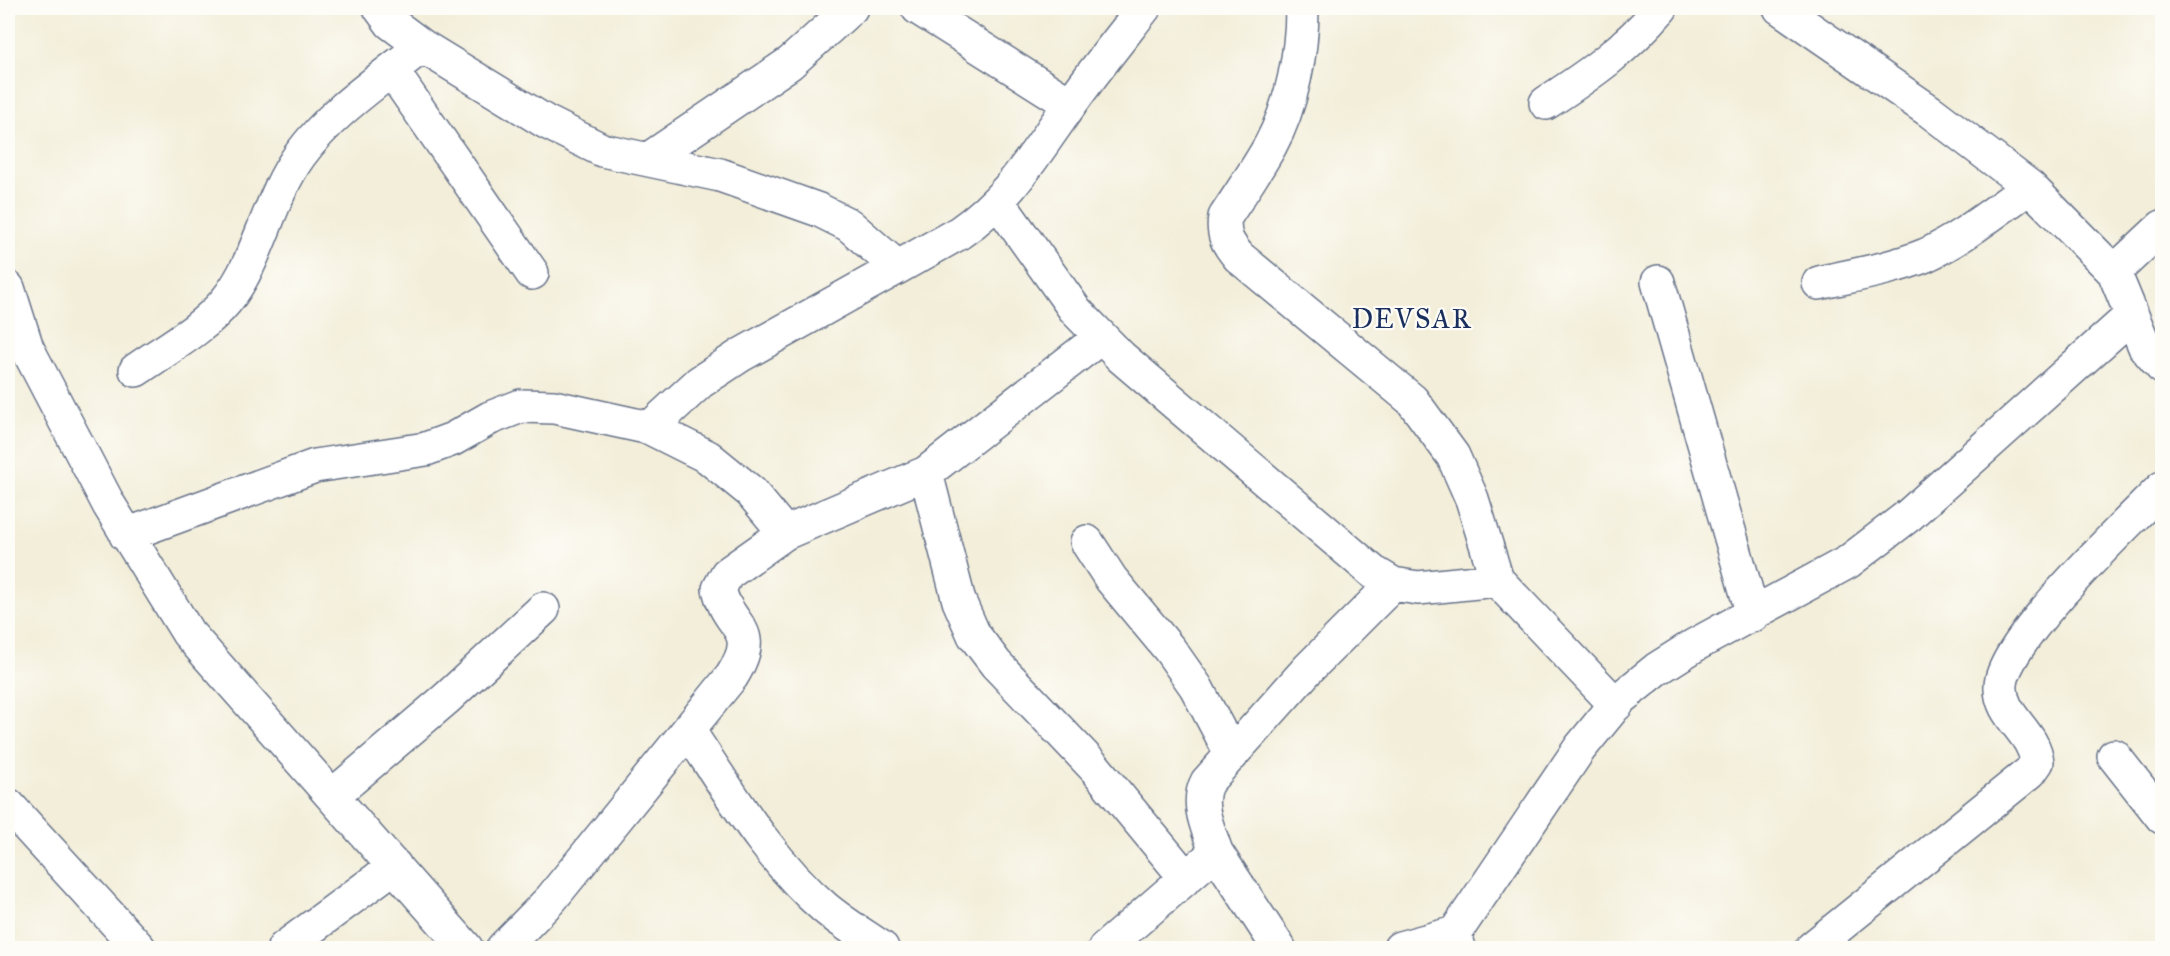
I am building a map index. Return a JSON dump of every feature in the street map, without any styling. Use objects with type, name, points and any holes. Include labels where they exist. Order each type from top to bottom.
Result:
[{"type":"street","points":[[380,8],[391,23],[422,46],[555,127],[602,150],[720,175],[819,210],[849,225],[897,267]]},
{"type":"street","points":[[649,159],[790,63],[851,8]]},
{"type":"street","points":[[918,8],[1070,104]]},
{"type":"street","points":[[650,428],[700,382],[724,366],[959,233],[999,203],[1070,104],[1144,8]]},
{"type":"street","points":[[1302,8],[1302,27],[1292,88],[1271,145],[1225,217],[1223,230],[1228,244],[1239,257],[1412,400],[1453,456],[1472,499],[1497,580],[1616,705]]},
{"type":"street","points":[[1546,104],[1608,62],[1661,8]]},
{"type":"street","points":[[1780,8],[1931,112],[2030,187],[2114,272],[2145,347],[2163,367]]},
{"type":"street","points":[[136,370],[209,318],[226,301],[240,279],[274,200],[299,156],[335,117],[422,46]]},
{"type":"street","points":[[392,71],[532,273]]},
{"type":"street","points":[[1819,283],[1908,261],[1927,254],[2030,187]]},
{"type":"street","points":[[999,203],[1076,311],[1101,337],[1185,414],[1373,572],[1393,584],[1418,588],[1497,580]]},
{"type":"street","points":[[2114,272],[2163,227]]},
{"type":"street","points":[[1658,282],[1753,615]]},
{"type":"street","points":[[8,288],[27,348],[126,535],[188,633],[466,948]]},
{"type":"street","points":[[1400,948],[1457,941],[1580,748],[1616,705],[1657,669],[1848,562],[1908,516],[2132,315]]},
{"type":"street","points":[[503,948],[550,899],[741,662],[746,645],[744,633],[722,604],[719,589],[726,574],[785,534],[926,472],[1101,337]]},
{"type":"street","points":[[126,535],[315,466],[426,449],[453,439],[490,418],[521,406],[554,407],[650,428],[708,457],[751,492],[785,534]]},
{"type":"street","points":[[926,472],[959,601],[975,635],[996,664],[1096,769],[1186,878]]},
{"type":"street","points":[[1831,942],[2030,772],[2037,762],[2036,751],[2008,712],[2002,698],[2000,683],[2013,653],[2049,605],[2163,488]]},
{"type":"street","points":[[1087,542],[1111,579],[1170,650],[1196,687],[1232,755]]},
{"type":"street","points":[[1279,948],[1216,852],[1202,805],[1202,793],[1207,782],[1308,669],[1393,584]]},
{"type":"street","points":[[332,796],[447,698],[543,609]]},
{"type":"street","points":[[688,730],[746,816],[784,864],[825,908],[882,948]]},
{"type":"street","points":[[2114,756],[2163,817]]},
{"type":"street","points":[[8,805],[139,948]]},
{"type":"street","points":[[1105,948],[1216,852]]},
{"type":"street","points":[[284,948],[395,866]]},
{"type":"district","name":"DEVSAR","points":[[1412,318]]}]
